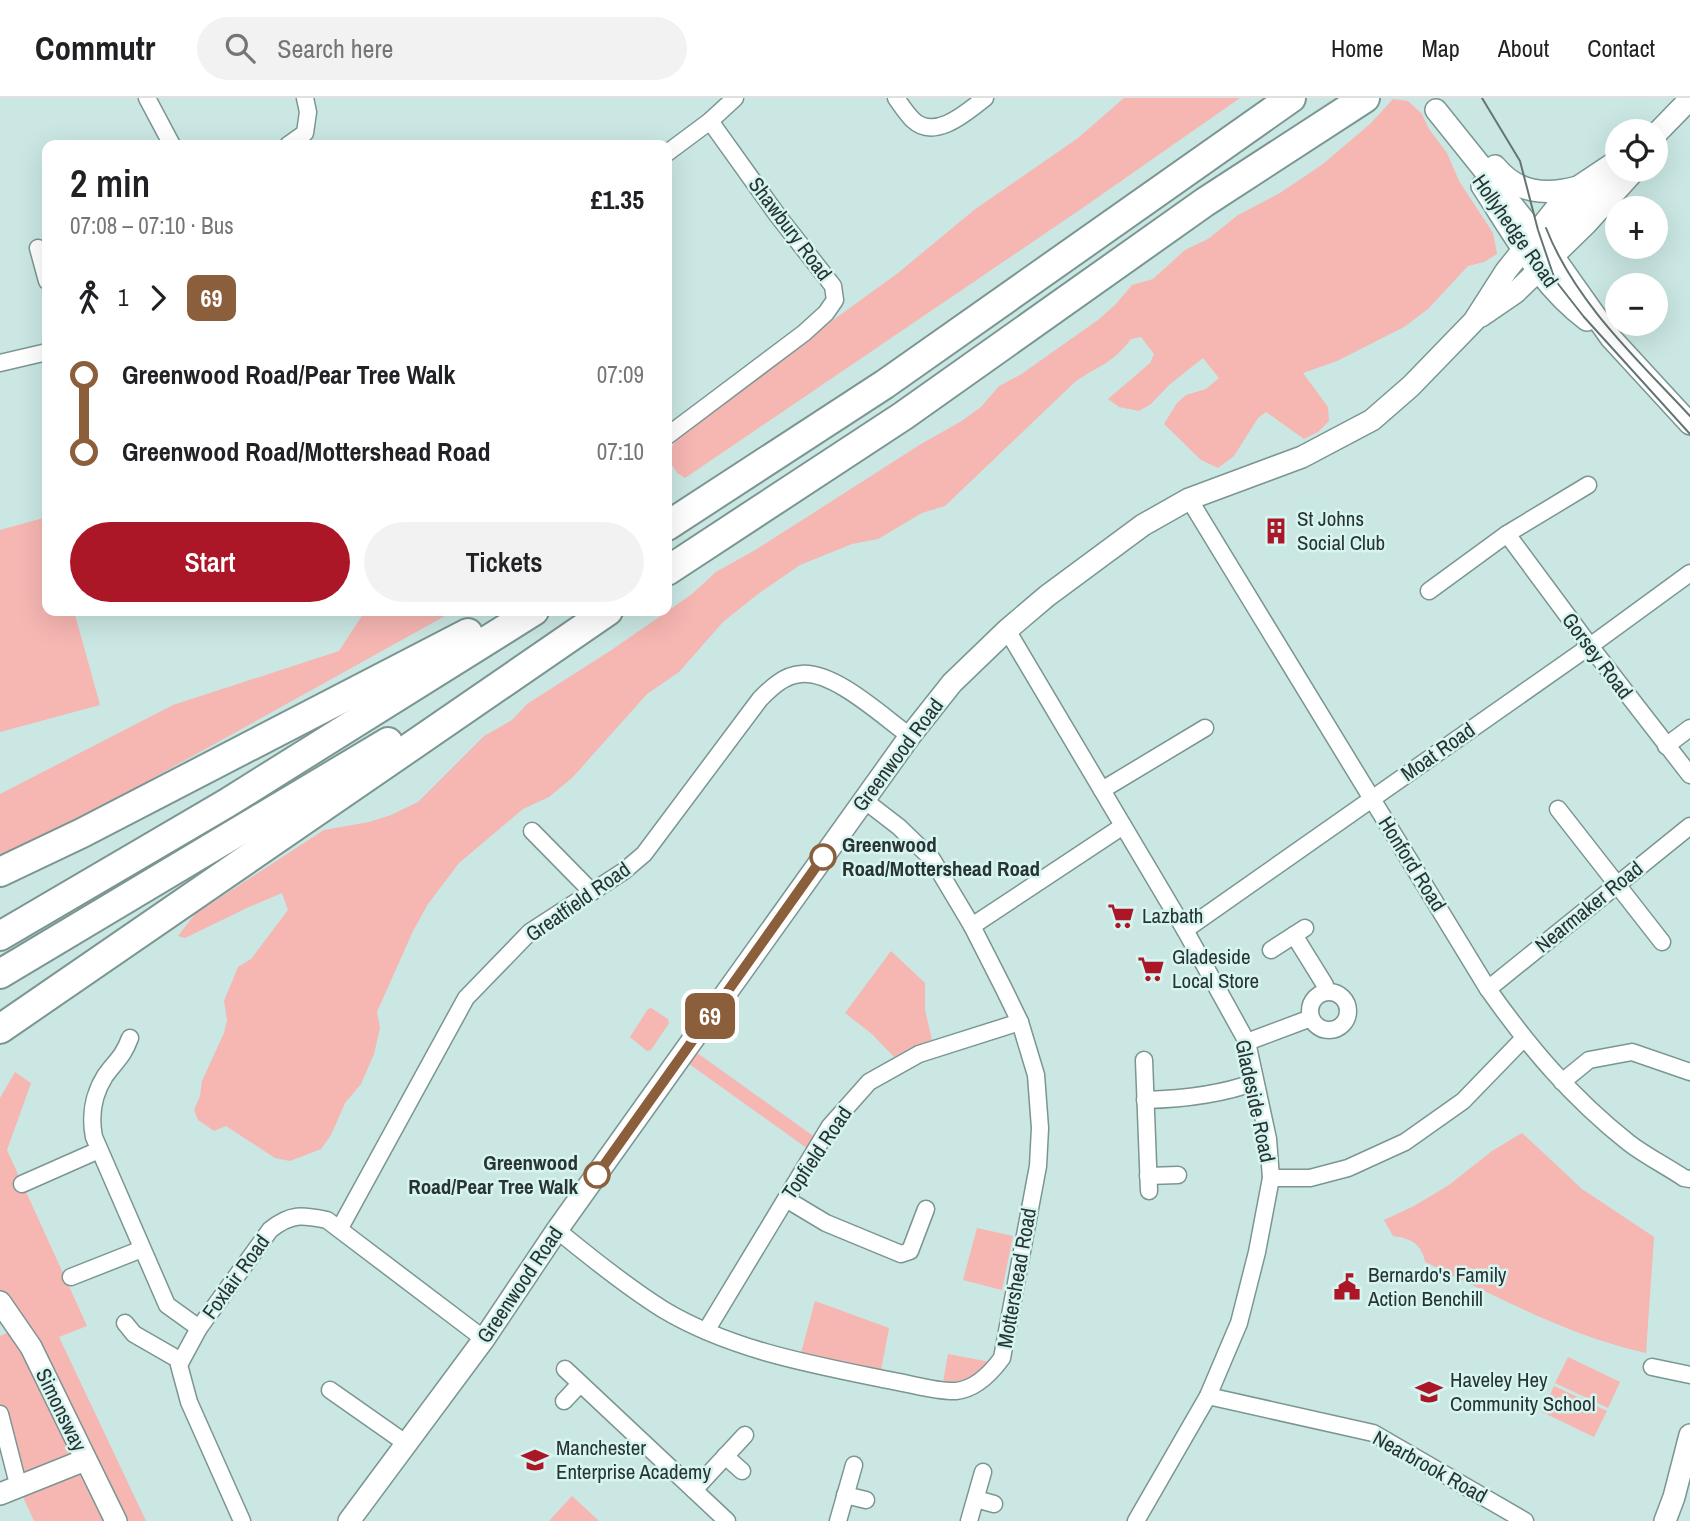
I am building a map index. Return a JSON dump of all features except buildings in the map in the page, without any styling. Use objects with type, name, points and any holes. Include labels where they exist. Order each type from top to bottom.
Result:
[{"type":"highway","points":[[672,523],[885,384],[1291,98]]},
{"type":"highway","points":[[672,568],[903,416],[1205,202],[1365,98]]},
{"type":"highway","points":[[0,872],[82,833],[502,616]]},
{"type":"highway","points":[[0,936],[227,803],[526,616]]},
{"type":"highway","points":[[0,974],[242,831],[595,616]]},
{"type":"highway","points":[[0,1030],[601,616]]},
{"type":"street","points":[[146,98],[169,140]]},
{"type":"street","points":[[295,140],[305,133],[308,112],[305,98]]},
{"type":"street","points":[[672,149],[735,98]]},
{"type":"street","points":[[896,98],[915,122],[928,127],[943,126],[965,114],[985,98]]},
{"type":"street","points":[[1668,122],[1690,99]]},
{"type":"street","points":[[1433,104],[1461,126],[1503,176],[1516,185],[1536,192],[1560,192],[1578,187]]},
{"type":"street","name":"Hollyhedge Road","points":[[1433,104],[1539,251],[1576,312],[1611,338],[1690,424]]},
{"type":"street","name":"Shawbury Road","points":[[672,432],[804,333],[826,313],[835,300],[833,286],[778,216],[710,121]]},
{"type":"street","name":"Greenwood Road","points":[[349,1521],[484,1339],[557,1230],[910,736],[952,682],[1007,630],[1097,557],[1143,525],[1189,499],[1302,457],[1372,420],[1411,386],[1474,321],[1516,292],[1539,251],[1557,207],[1578,187],[1605,168]]},
{"type":"street","points":[[1539,251],[1606,182]]},
{"type":"street","name":"Greenwood Road","points":[[1539,251],[1592,218],[1624,182]]},
{"type":"street","points":[[38,248],[42,263]]},
{"type":"street","points":[[0,363],[42,353]]},
{"type":"street","points":[[1429,591],[1507,534],[1588,485]]},
{"type":"street","name":"Honford Road","points":[[1189,499],[1488,989],[1523,1039],[1562,1082],[1630,1143],[1690,1180]]},
{"type":"street","name":"Gorsey Road","points":[[1507,534],[1690,775]]},
{"type":"street","name":"Moat Road","points":[[1185,930],[1373,800],[1690,573]]},
{"type":"street","name":"Gladeside Road","points":[[1007,630],[1185,930],[1247,1042],[1268,1139],[1271,1178],[1240,1323],[1208,1396],[1136,1521]]},
{"type":"street","name":"Greatfield Road","points":[[340,1228],[466,998],[530,932],[624,871],[644,854],[760,699],[774,685],[801,674],[836,683],[910,736]]},
{"type":"street","points":[[1102,790],[1205,728]]},
{"type":"street","points":[[1666,746],[1690,728]]},
{"type":"street","name":"Mottershead Road","points":[[557,1230],[591,1258],[665,1310],[706,1331],[771,1354],[893,1381],[955,1391],[970,1387],[995,1368],[1002,1358],[1038,1166],[1040,1128],[1036,1075],[1020,1022],[972,926],[932,859],[900,827],[864,800]]},
{"type":"street","points":[[1558,809],[1662,942]]},
{"type":"street","points":[[972,926],[1123,826]]},
{"type":"street","name":"Nearmaker Road","points":[[1488,989],[1690,826]]},
{"type":"street","points":[[532,831],[592,892]]},
{"type":"street","points":[[1270,950],[1300,932],[1325,985],[1324,992]]},
{"type":"street","points":[[1324,992],[1338,993],[1348,1010],[1345,1022],[1335,1030],[1328,1031],[1317,1026],[1311,1018],[1311,1004],[1324,992]]},
{"type":"street","points":[[1247,1042],[1311,1018]]},
{"type":"street","name":"Topfield Road","points":[[706,1331],[830,1126],[869,1082],[919,1054],[1020,1022]]},
{"type":"street","points":[[130,1038],[123,1056],[105,1077],[90,1120],[99,1150],[167,1305],[199,1328]]},
{"type":"street","points":[[1271,1178],[1310,1178],[1348,1168],[1405,1142],[1463,1101],[1523,1039]]},
{"type":"street","points":[[1562,1082],[1589,1060],[1632,1052],[1690,1072]]},
{"type":"street","points":[[1144,1060],[1148,1183],[1178,1175]]},
{"type":"street","points":[[1145,1100],[1186,1099],[1237,1089],[1255,1082]]},
{"type":"street","points":[[22,1184],[99,1150]]},
{"type":"street","points":[[786,1199],[826,1223],[901,1254],[910,1251],[926,1209]]},
{"type":"street","name":"Foxlair Road","points":[[181,1361],[199,1328],[270,1230],[283,1219],[302,1215],[327,1220],[340,1228],[484,1339]]},
{"type":"street","points":[[71,1277],[142,1249]]},
{"type":"street","name":"Simonsway","points":[[0,1302],[31,1347],[116,1521]]},
{"type":"street","points":[[125,1323],[134,1334],[181,1361],[179,1365],[189,1402],[242,1521]]},
{"type":"street","points":[[1652,1367],[1690,1375]]},
{"type":"street","points":[[565,1369],[727,1521]]},
{"type":"street","points":[[564,1401],[580,1384]]},
{"type":"street","points":[[330,1390],[407,1444]]},
{"type":"street","name":"Nearbrook Road","points":[[1208,1396],[1373,1433],[1525,1521]]},
{"type":"street","points":[[0,1414],[9,1491],[85,1460]]},
{"type":"street","points":[[694,1490],[745,1435]]},
{"type":"street","points":[[1665,1521],[1690,1435]]},
{"type":"street","points":[[725,1456],[742,1471]]},
{"type":"street","points":[[838,1521],[853,1465]]},
{"type":"street","points":[[969,1521],[983,1472]]},
{"type":"street","points":[[845,1495],[866,1500]]},
{"type":"street","points":[[976,1499],[994,1504]]},
{"type":"shaded area","points":[[1124,98],[1240,98],[685,478],[677,473],[672,465],[674,443],[708,411],[898,273],[974,210],[1078,138]]},
{"type":"shaded area","points":[[1393,99],[1408,101],[1422,114],[1429,129],[1447,153],[1459,181],[1493,233],[1497,254],[1484,262],[1468,266],[1428,309],[1404,327],[1337,361],[1303,373],[1328,407],[1329,421],[1318,432],[1304,439],[1266,412],[1258,418],[1234,456],[1218,468],[1201,460],[1164,424],[1177,403],[1186,395],[1206,389],[1219,378],[1203,358],[1169,385],[1151,404],[1139,411],[1119,407],[1108,399],[1150,363],[1154,354],[1141,337],[1131,339],[1112,359],[1076,381],[945,506],[922,513],[878,539],[852,544],[800,565],[758,594],[723,622],[679,672],[647,694],[572,778],[549,797],[523,809],[459,863],[428,904],[413,931],[377,1012],[380,1028],[374,1054],[361,1084],[345,1103],[331,1135],[321,1149],[290,1161],[275,1158],[226,1126],[214,1131],[198,1120],[194,1110],[202,1081],[224,1033],[227,1020],[224,1001],[238,967],[251,959],[288,910],[282,893],[185,938],[178,936],[195,914],[324,830],[369,822],[418,802],[484,736],[512,720],[527,704],[660,616],[672,616],[672,608],[716,572],[960,422],[981,407],[999,386],[1020,375],[1098,320],[1132,285],[1153,279],[1185,250],[1208,239],[1238,215],[1280,193],[1323,164],[1370,124]]},
{"type":"shaded area","points":[[42,518],[42,616],[75,616],[100,705],[0,732],[0,530]]},
{"type":"shaded area","points":[[362,616],[445,616],[99,808],[0,858],[0,794],[173,705],[339,651]]},
{"type":"shaded area","points":[[891,951],[925,983],[925,1010],[932,1040],[894,1057],[872,1034],[845,1013]]},
{"type":"shaded area","points":[[651,1008],[668,1019],[669,1023],[651,1050],[647,1051],[630,1037]]},
{"type":"shaded area","points":[[693,1050],[816,1138],[808,1149],[685,1061]]},
{"type":"shaded area","points":[[15,1072],[31,1083],[7,1150],[87,1326],[59,1337],[146,1521],[34,1521],[19,1488],[0,1414],[0,1336],[18,1328],[0,1302],[0,1098]]},
{"type":"shaded area","points":[[1522,1133],[1582,1189],[1654,1237],[1646,1353],[1617,1346],[1561,1326],[1506,1301],[1425,1262],[1418,1246],[1405,1238],[1393,1236],[1384,1220],[1449,1185],[1492,1151]]},
{"type":"shaded area","points":[[977,1228],[1013,1236],[1002,1290],[963,1280]]},
{"type":"shaded area","points":[[815,1301],[889,1328],[881,1370],[801,1353]]},
{"type":"shaded area","points":[[948,1354],[990,1362],[969,1378],[943,1382]]},
{"type":"shaded area","points":[[1568,1357],[1620,1382],[1608,1408],[1555,1383]]},
{"type":"shaded area","points":[[1554,1386],[1607,1411],[1594,1437],[1542,1412]]},
{"type":"shaded area","points":[[572,1496],[599,1521],[549,1521]]},
{"type":"tram line","points":[[1482,98],[1520,161],[1538,230],[1555,280],[1584,317],[1690,434]]},
{"type":"tram line","points":[[1546,228],[1558,255],[1590,305],[1690,416]]},
{"type":"bus line","name":"69","points":[[597,1175],[823,857]]},
{"type":"place","name":"St Johns Social Club","points":[[1276,531]]},
{"type":"place","name":"Greenwood Road/Mottershead Road","points":[[823,857]]},
{"type":"place","name":"Lazbath","points":[[1121,916]]},
{"type":"place","name":"Gladeside Local Store","points":[[1151,969]]},
{"type":"place","name":"Greenwood Road/Pear Tree Walk","points":[[597,1175]]},
{"type":"place","name":"Bernardo's Family Action Benchill","points":[[1347,1287]]},
{"type":"place","name":"Haveley Hey Community School","points":[[1429,1392]]},
{"type":"place","name":"Manchester Enterprise Academy","points":[[535,1460]]}]
